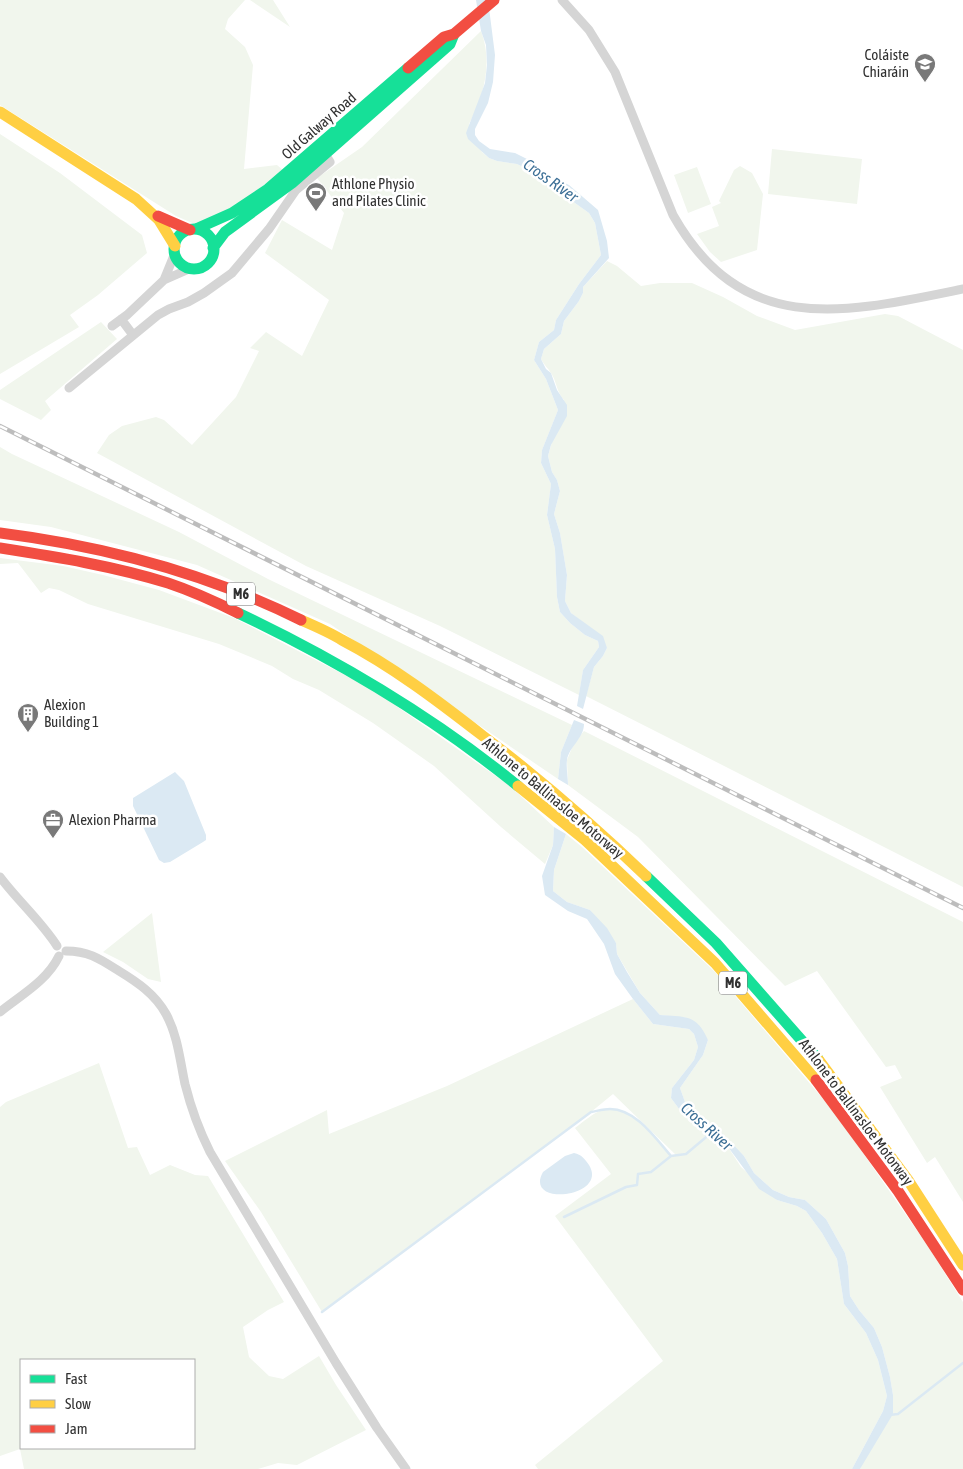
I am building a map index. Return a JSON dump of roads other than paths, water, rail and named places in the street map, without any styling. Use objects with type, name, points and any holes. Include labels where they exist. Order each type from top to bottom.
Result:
[{"type":"main road","name":"Old Galway Road","points":[[193,230],[219,222],[288,173],[444,37],[454,34],[494,0]]},
{"type":"main road","name":"Old Galway Road","points":[[213,248],[225,232],[292,183],[450,44],[454,34]]},
{"type":"main road","points":[[0,112],[136,199],[156,215],[167,228],[180,264],[190,268],[202,267],[208,264],[212,258],[213,243],[208,236],[156,215]]},
{"type":"main road","points":[[175,249],[178,238],[184,232],[193,230]]},
{"type":"main road","name":"Athlone to Ballinasloe Motorway","points":[[0,533],[42,538],[110,552],[172,570],[265,602],[343,640],[400,675],[457,716],[537,777],[599,830],[716,943],[828,1071],[908,1180],[963,1265]]},
{"type":"main road","name":"Athlone to Ballinasloe Motorway","points":[[0,548],[70,558],[120,570],[170,584],[219,604],[363,678],[483,758],[585,840],[715,964],[819,1083],[898,1191],[963,1290]]},
{"type":"street","points":[[562,0],[589,30],[615,72],[673,215],[683,232],[695,249],[711,266],[731,281],[768,301],[790,306],[825,310],[911,300],[963,289]]},
{"type":"street","points":[[69,388],[158,316],[169,309],[204,294],[232,273],[268,229],[296,190],[330,162],[325,154]]},
{"type":"street","points":[[164,280],[175,249]]},
{"type":"street","points":[[112,326],[164,280],[190,268]]},
{"type":"street","points":[[121,319],[133,335]]},
{"type":"street","points":[[0,877],[57,946],[64,946],[62,953],[50,972],[0,1012]]},
{"type":"street","points":[[62,953],[83,952],[105,962],[144,987],[165,1012],[177,1044],[185,1084],[195,1118],[210,1152],[336,1362],[377,1428],[406,1469]]},
{"type":"water","name":"Cross River","points":[[476,0],[488,0],[495,55],[493,82],[488,103],[475,129],[475,135],[479,141],[490,149],[515,153],[529,160],[546,174],[569,185],[598,210],[607,241],[609,258],[583,287],[583,293],[579,301],[564,321],[561,334],[544,349],[541,359],[546,369],[551,373],[557,390],[567,405],[567,416],[551,445],[548,456],[560,491],[554,514],[560,533],[567,575],[565,601],[571,613],[603,636],[607,648],[594,667],[583,709],[577,706],[583,670],[599,647],[598,641],[585,635],[560,612],[557,597],[555,549],[547,515],[551,484],[541,463],[542,450],[558,410],[546,379],[534,360],[539,342],[554,330],[556,320],[579,284],[601,255],[595,223],[589,213],[558,191],[543,184],[527,169],[517,164],[489,158],[468,139],[466,133],[485,83],[487,65],[486,45],[481,31]]},
{"type":"water","points":[[574,720],[584,724],[582,734],[568,755],[568,785],[558,779],[561,752]]},
{"type":"water","points":[[175,772],[184,781],[206,835],[206,840],[170,862],[164,863],[159,860],[133,806],[133,798]]},
{"type":"water","name":"Cross River","points":[[554,827],[566,834],[554,870],[553,891],[567,902],[590,910],[607,928],[616,943],[617,954],[627,972],[640,993],[660,1015],[683,1017],[695,1021],[708,1040],[703,1055],[680,1088],[685,1102],[725,1136],[744,1156],[754,1173],[773,1190],[789,1197],[805,1200],[826,1219],[845,1253],[850,1296],[874,1328],[882,1347],[893,1395],[893,1414],[860,1469],[852,1469],[883,1411],[887,1396],[878,1360],[866,1333],[844,1304],[837,1259],[822,1233],[806,1211],[777,1200],[759,1189],[728,1147],[682,1113],[671,1098],[672,1088],[694,1060],[698,1047],[694,1034],[689,1029],[653,1024],[615,974],[604,944],[587,919],[568,911],[545,895],[542,876],[553,845]]},
{"type":"water","points":[[574,1153],[583,1157],[589,1165],[592,1176],[587,1185],[578,1191],[566,1194],[554,1194],[545,1190],[540,1183],[543,1172],[565,1156]]},
{"type":"waterway","name":"Cross River","points":[[322,1312],[591,1112],[610,1109],[628,1114],[645,1126],[671,1156],[686,1154],[711,1133]]},
{"type":"waterway","points":[[564,1217],[626,1187],[637,1185],[638,1174],[651,1172],[671,1156]]},
{"type":"waterway","points":[[889,1415],[898,1414],[963,1363]]},
{"type":"railway","points":[[0,426],[963,908]]},
{"type":"place","name":"Coláiste Chiaráin","points":[[925,83]]},
{"type":"place","name":"Athlone Physio and Pilates Clinic","points":[[316,212]]},
{"type":"place","name":"Alexion Building 1","points":[[28,733]]},
{"type":"place","name":"Alexion Pharma","points":[[53,839]]}]
